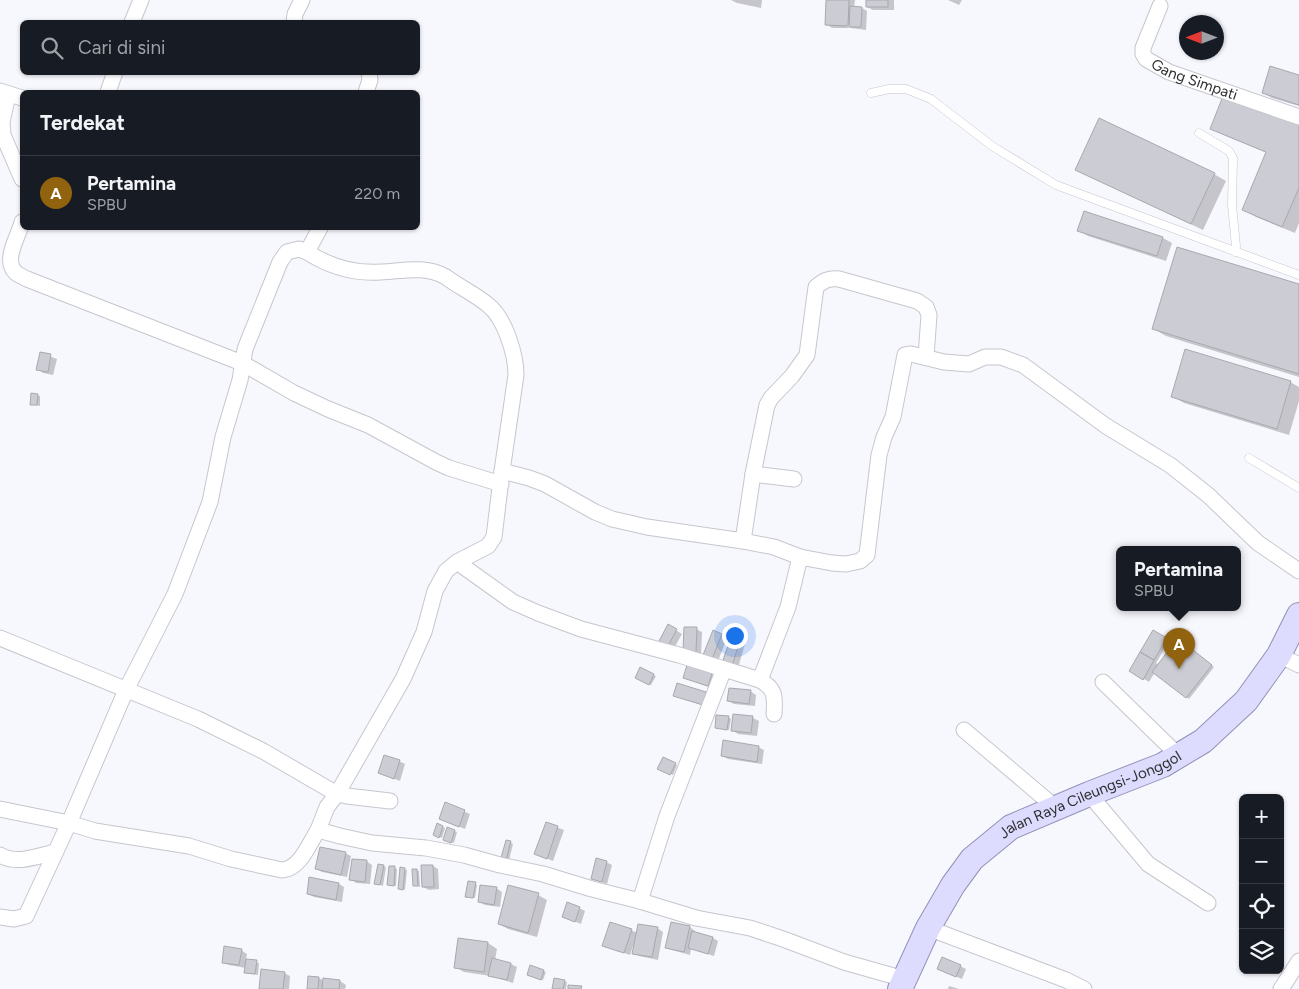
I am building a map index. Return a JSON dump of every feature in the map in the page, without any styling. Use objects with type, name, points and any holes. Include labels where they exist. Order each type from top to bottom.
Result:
[{"type":"main road","name":"Jalan Raya Cileungsi-Jonggol","points":[[902,984],[928,928],[953,885],[972,859],[1011,827],[1163,765],[1203,741],[1289,660],[1299,615]]},
{"type":"street","points":[[133,20],[141,0]]},
{"type":"street","points":[[294,20],[294,14],[302,0]]},
{"type":"street","name":"Gang Simpati","points":[[1160,6],[1142,54],[1146,59],[1169,72],[1299,117]]},
{"type":"street","points":[[109,90],[114,75]]},
{"type":"street","points":[[366,90],[369,75]]},
{"type":"street","points":[[10,95],[2,122],[3,135],[20,174]]},
{"type":"street","points":[[20,228],[10,258],[16,273],[26,279],[242,363],[294,392],[328,409],[368,425],[449,468],[501,477],[529,478],[545,484],[595,512],[612,519],[647,527],[774,547],[800,557],[832,563],[846,564],[860,560],[867,555],[879,455],[884,437],[893,417],[902,362],[905,356],[908,354],[944,362],[969,364],[985,357],[1001,357],[1023,365],[1106,426],[1170,465],[1208,495],[1258,543],[1299,571]]},
{"type":"street","points":[[307,252],[319,230]]},
{"type":"street","points":[[0,809],[70,823],[95,831],[189,846],[231,859],[282,870],[288,870],[301,859],[318,830],[327,807],[337,794],[402,679],[424,632],[435,591],[446,571],[456,562],[477,553],[492,542],[516,387],[516,362],[498,316],[489,305],[438,272],[418,269],[380,272],[353,271],[338,268],[321,261],[307,252],[299,250],[287,252],[280,262],[250,335],[242,363],[240,380],[223,437],[210,502],[175,594],[126,690],[70,823],[26,916],[14,919],[0,917]]},
{"type":"street","points":[[743,541],[766,405],[805,359],[816,287],[822,281],[830,278],[846,280],[918,302],[926,307],[929,315],[926,357]]},
{"type":"street","points":[[753,474],[794,479]]},
{"type":"street","points":[[760,680],[788,607],[800,557]]},
{"type":"street","points":[[456,562],[513,602],[538,613],[581,629],[669,652],[760,680],[772,690],[774,714]]},
{"type":"street","points":[[0,638],[198,719],[263,751],[337,794],[390,800]]},
{"type":"street","points":[[640,901],[667,816],[724,670]]},
{"type":"street","points":[[1104,682],[1179,756]]},
{"type":"street","points":[[964,730],[1056,808]]},
{"type":"street","points":[[1088,794],[1148,864],[1208,903]]},
{"type":"street","points":[[318,830],[372,843],[426,848],[464,855],[543,874],[696,918],[750,928],[902,984]]},
{"type":"street","points":[[0,855],[6,858],[25,860],[56,852]]},
{"type":"street","points":[[928,928],[1066,980],[1084,989]]},
{"type":"street","points":[[1281,989],[1299,961]]},
{"type":"lane","points":[[871,93],[889,89],[906,89],[931,99],[992,146],[1056,185],[1299,275]]},
{"type":"lane","points":[[1200,133],[1229,151],[1233,158],[1232,205],[1236,246],[1234,252]]},
{"type":"lane","points":[[1249,458],[1299,488]]},
{"type":"building","points":[[826,0],[849,0],[848,26],[825,25]]},
{"type":"building","points":[[866,0],[888,0],[888,7],[866,7]]},
{"type":"building","points":[[850,6],[862,7],[861,27],[849,27]]},
{"type":"building","points":[[1270,66],[1299,75],[1299,105],[1262,93]]},
{"type":"building","points":[[1225,91],[1299,123],[1299,188],[1282,227],[1242,210],[1266,152],[1210,129]]},
{"type":"building","points":[[1099,118],[1215,173],[1191,224],[1075,170]]},
{"type":"building","points":[[1084,211],[1163,237],[1157,256],[1077,231]]},
{"type":"building","points":[[1177,247],[1299,284],[1299,374],[1152,329]]},
{"type":"building","points":[[1185,349],[1291,381],[1277,429],[1171,397]]},
{"type":"building","points":[[40,352],[51,354],[48,372],[36,370]]},
{"type":"building","points":[[31,393],[38,394],[37,405],[30,405]]},
{"type":"building","points":[[668,624],[677,629],[667,648],[658,643]]},
{"type":"building","points":[[684,627],[697,627],[696,652],[683,651]]},
{"type":"building","points":[[713,630],[722,634],[712,659],[703,655]]},
{"type":"building","points":[[1153,630],[1167,638],[1154,660],[1140,652]]},
{"type":"building","points":[[731,637],[740,640],[732,666],[722,663]]},
{"type":"building","points":[[1178,638],[1212,665],[1186,698],[1152,672]]},
{"type":"building","points":[[1140,652],[1154,660],[1143,680],[1129,671]]},
{"type":"building","points":[[687,665],[712,673],[708,686],[683,678]]},
{"type":"building","points":[[640,667],[654,674],[649,685],[635,678]]},
{"type":"building","points":[[677,683],[706,692],[703,705],[673,696]]},
{"type":"building","points":[[729,688],[751,690],[749,704],[727,701]]},
{"type":"building","points":[[733,714],[753,716],[751,733],[731,731]]},
{"type":"building","points":[[716,715],[729,716],[727,730],[715,728]]},
{"type":"building","points":[[723,740],[759,746],[757,762],[721,756]]},
{"type":"building","points":[[384,755],[400,760],[394,779],[378,773]]},
{"type":"building","points":[[663,757],[676,763],[670,775],[657,769]]},
{"type":"building","points":[[445,802],[465,810],[459,827],[439,819]]},
{"type":"building","points":[[546,822],[558,826],[547,859],[534,854]]},
{"type":"building","points":[[437,823],[443,826],[439,838],[433,835]]},
{"type":"building","points":[[447,827],[455,830],[451,843],[443,840]]},
{"type":"building","points":[[506,840],[511,841],[506,860],[501,858]]},
{"type":"building","points":[[320,847],[346,852],[341,875],[315,869]]},
{"type":"building","points":[[596,858],[607,861],[602,882],[591,879]]},
{"type":"building","points":[[352,859],[367,860],[365,882],[349,880]]},
{"type":"building","points":[[378,864],[384,865],[380,885],[374,884]]},
{"type":"building","points":[[421,865],[433,865],[434,887],[422,887]]},
{"type":"building","points":[[389,866],[395,866],[394,886],[387,885]]},
{"type":"building","points":[[400,867],[405,868],[403,890],[398,889]]},
{"type":"building","points":[[412,869],[417,869],[418,886],[413,886]]},
{"type":"building","points":[[309,877],[339,883],[336,900],[307,894]]},
{"type":"building","points":[[468,881],[476,882],[473,898],[465,897]]},
{"type":"building","points":[[480,885],[497,887],[494,905],[478,902]]},
{"type":"building","points":[[508,885],[539,893],[528,933],[498,924]]},
{"type":"building","points":[[567,902],[580,907],[575,922],[562,917]]},
{"type":"building","points":[[610,922],[632,929],[624,953],[602,946]]},
{"type":"building","points":[[671,922],[690,926],[684,952],[665,948]]},
{"type":"building","points":[[638,924],[658,927],[652,957],[632,954]]},
{"type":"building","points":[[692,931],[713,937],[708,954],[688,948]]},
{"type":"building","points":[[458,938],[488,942],[484,972],[454,968]]},
{"type":"building","points":[[224,946],[242,949],[239,965],[222,963]]},
{"type":"building","points":[[942,957],[961,965],[956,977],[937,969]]},
{"type":"building","points":[[492,958],[511,963],[507,980],[488,976]]},
{"type":"building","points":[[246,959],[257,960],[255,974],[244,973]]},
{"type":"building","points":[[530,965],[544,970],[541,980],[527,975]]},
{"type":"building","points":[[261,969],[285,972],[283,989],[259,989]]},
{"type":"building","points":[[308,976],[319,977],[318,989],[307,989]]},
{"type":"building","points":[[323,978],[340,980],[339,989],[322,989]]},
{"type":"building","points":[[554,978],[565,980],[563,989],[552,989]]},
{"type":"building","points":[[568,985],[582,986],[581,989],[568,989]]},
{"type":"place","name":"Pertamina","points":[[1179,669]]}]
